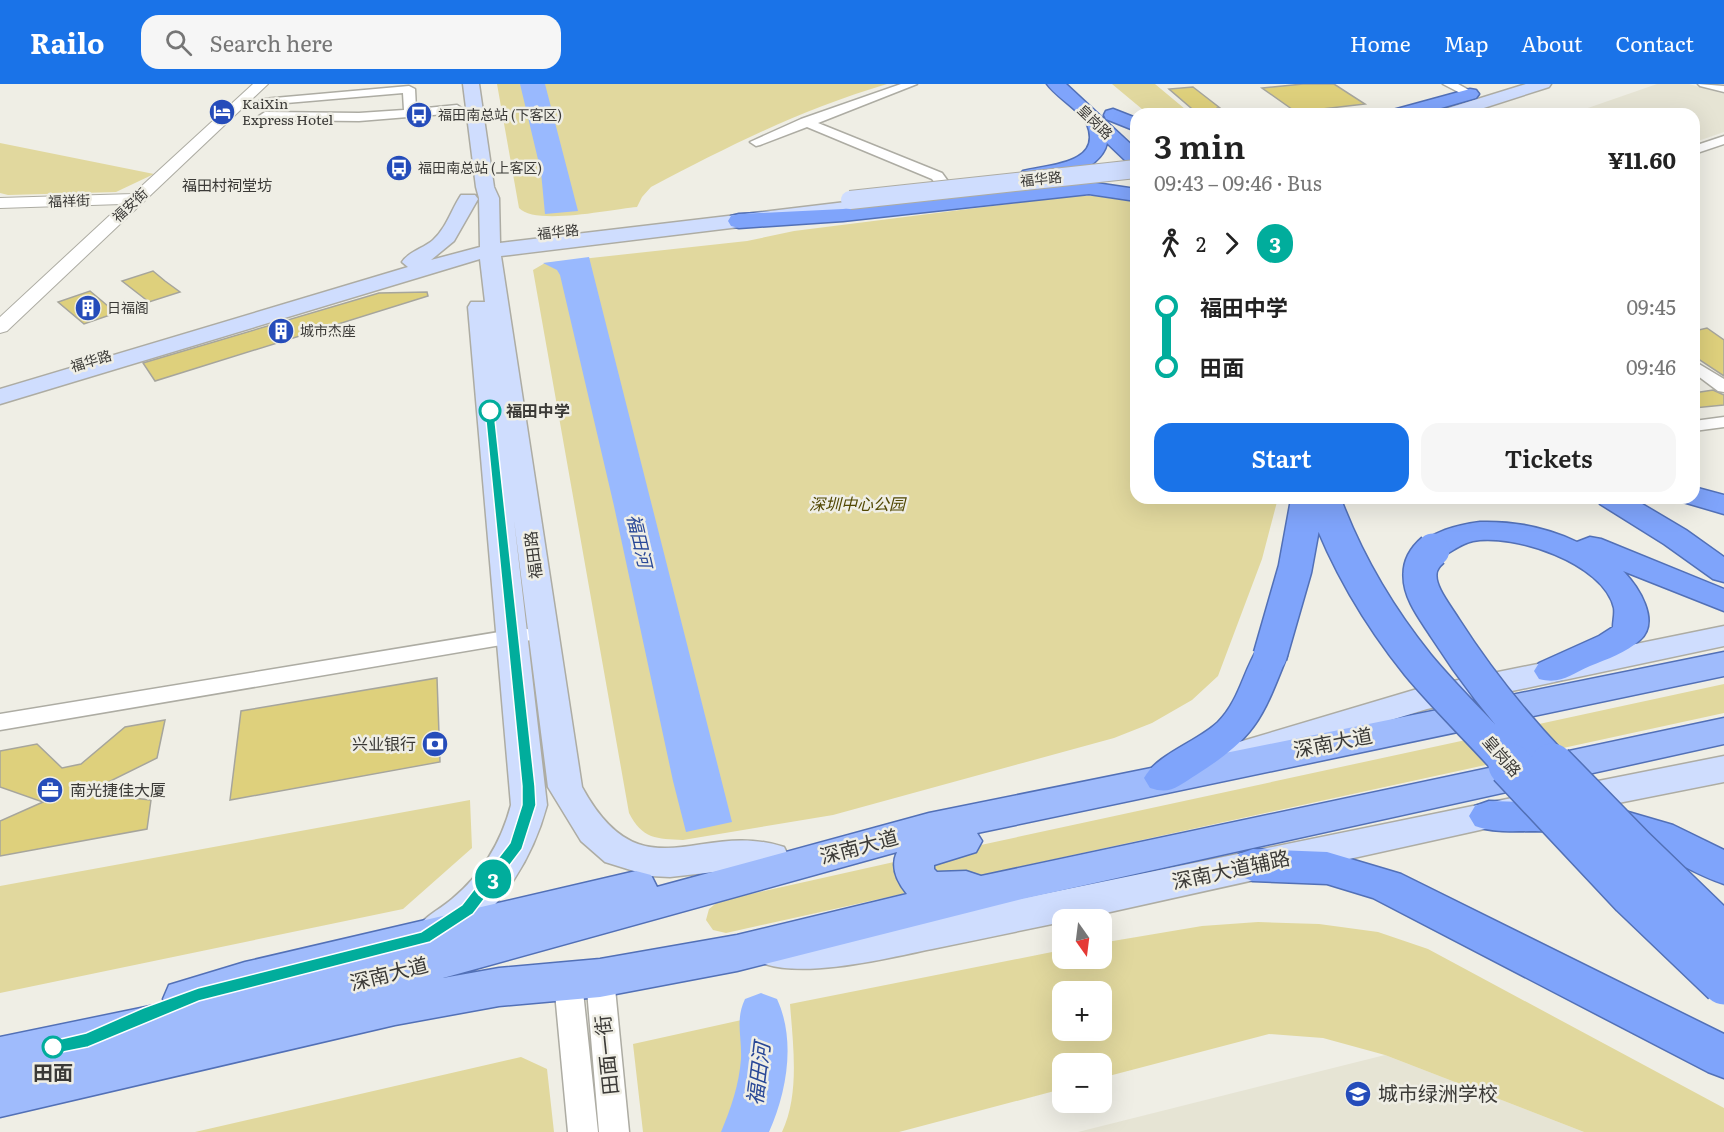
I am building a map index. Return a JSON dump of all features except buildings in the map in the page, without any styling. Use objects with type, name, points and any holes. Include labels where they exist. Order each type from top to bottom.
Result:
[{"type":"highway","name":"皇岗路","points":[[1056,84],[1105,119],[1130,132]]},
{"type":"highway","name":"皇岗路","points":[[1078,84],[1130,152]]},
{"type":"highway","points":[[1421,108],[1470,94]]},
{"type":"highway","points":[[1477,108],[1488,100]]},
{"type":"highway","points":[[737,216],[814,198],[1065,170],[1090,158],[1095,152],[1105,119],[1130,124]]},
{"type":"highway","points":[[1048,173],[1071,181],[1070,187],[1061,191]]},
{"type":"highway","points":[[737,216],[843,214],[1095,188],[1130,194]]},
{"type":"highway","points":[[1700,498],[1724,505]]},
{"type":"highway","points":[[1162,778],[1227,736],[1252,700],[1270,656],[1295,569],[1307,504]]},
{"type":"highway","name":"皇岗路","points":[[1325,504],[1345,553],[1377,608],[1418,664],[1598,861],[1684,947],[1724,983]]},
{"type":"highway","points":[[1621,504],[1675,537],[1724,572]]},
{"type":"highway","points":[[1659,504],[1724,546]]},
{"type":"highway","points":[[1724,601],[1573,539],[1521,524],[1468,521],[1439,527],[1425,545],[1425,558],[1420,567],[1423,588],[1446,630],[1481,680],[1533,744],[1653,870],[1724,936]]},
{"type":"highway","points":[[1457,705],[1401,584],[1398,571],[1401,559],[1425,545],[1472,532],[1511,532],[1529,535],[1568,549],[1602,569],[1616,581],[1631,608],[1633,619],[1630,631],[1606,648],[1568,660],[1551,672]]},
{"type":"highway","points":[[1490,816],[1587,820],[1636,828],[1677,844],[1724,868]]},
{"type":"highway","points":[[1253,865],[1335,869],[1386,886],[1724,1057]]},
{"type":"main road","points":[[454,84],[457,117]]},
{"type":"main road","name":"福田路","points":[[425,937],[468,909],[517,845],[526,823],[529,805],[527,635],[471,84]]},
{"type":"main road","points":[[1434,108],[1503,84]]},
{"type":"main road","points":[[1465,108],[1543,84]]},
{"type":"main road","name":"福华路","points":[[852,204],[1130,170]]},
{"type":"main road","name":"福华路","points":[[0,389],[405,269],[486,249],[581,234],[737,216],[1130,178]]},
{"type":"main road","name":"福田路","points":[[464,179],[486,249]]},
{"type":"main road","points":[[405,269],[448,237],[457,225],[486,249],[498,279],[513,264],[581,234]]},
{"type":"main road","points":[[486,249],[581,234]]},
{"type":"main road","name":"福华路","points":[[0,397],[405,269]]},
{"type":"main road","name":"福田路","points":[[527,635],[565,787],[574,806],[600,839],[616,852],[646,862],[671,863],[715,857],[771,857]]},
{"type":"main road","points":[[1162,778],[1424,698],[1724,636]]},
{"type":"main road","name":"深南大道","points":[[0,1058],[384,976],[929,828],[1162,778],[1724,664]]},
{"type":"main road","name":"深南大道","points":[[0,1095],[395,1006],[499,987],[584,980],[737,953],[1022,884],[1724,731]]},
{"type":"main road","points":[[1645,749],[1724,741]]},
{"type":"main road","name":"深南大道辅路","points":[[737,953],[852,949],[1724,769]]},
{"type":"main road","points":[[1022,884],[983,884],[948,890],[930,888],[918,881],[913,868],[915,858],[931,848],[1016,830],[1068,799]]},
{"type":"main road","points":[[88,1040],[198,994],[425,937],[705,870],[771,857],[838,852]]},
{"type":"street","name":"福安街","points":[[0,327],[261,84]]},
{"type":"street","points":[[756,142],[911,84]]},
{"type":"street","points":[[1449,84],[1470,94]]},
{"type":"street","points":[[1704,84],[1724,89]]},
{"type":"street","points":[[265,116],[321,107],[410,99],[410,113]]},
{"type":"street","points":[[263,102],[321,107],[359,117],[410,113],[457,117]]},
{"type":"street","points":[[805,122],[937,176],[944,184]]},
{"type":"street","points":[[1700,148],[1724,140]]},
{"type":"street","name":"福祥街","points":[[0,203],[138,199]]},
{"type":"street","points":[[1700,370],[1724,387]]},
{"type":"street","points":[[1700,425],[1724,422]]},
{"type":"street","points":[[0,722],[527,635]]},
{"type":"street","name":"田面一街","points":[[583,1132],[584,980]]},
{"type":"street","name":"田面一街","points":[[584,980],[614,1132]]},
{"type":"shaded area","points":[[1657,84],[1689,84],[1724,94],[1724,132],[1700,140],[1700,108],[1588,108]]},
{"type":"shaded area","name":"城市绿洲学校","points":[[1385,1055],[1584,1132],[1078,1132]]},
{"type":"green space","points":[[497,84],[887,84],[825,105],[738,143],[651,187],[637,207],[575,215],[541,216],[519,208]]},
{"type":"green space","points":[[1112,84],[1155,84],[1184,108],[1141,108]]},
{"type":"green space","points":[[0,143],[154,174],[116,192],[8,195],[0,193]]},
{"type":"green space","name":"深圳中心公园","points":[[1072,196],[1095,196],[1130,201],[1130,504],[1276,504],[1262,559],[1218,676],[1192,700],[1152,723],[1114,738],[833,815],[683,840],[658,838],[639,828],[629,813],[533,270],[545,263],[747,241],[794,231]]},
{"type":"green space","points":[[1724,684],[1724,713],[949,882],[941,882],[928,861],[939,854]]},
{"type":"green space","points":[[470,800],[472,848],[403,909],[0,993],[0,886]]},
{"type":"green space","points":[[894,862],[899,865],[909,891],[902,894],[726,933],[713,930],[706,920],[709,909],[719,901]]},
{"type":"green space","points":[[1258,922],[1319,924],[1378,932],[1428,949],[1724,1108],[1724,1132],[1584,1132],[1385,1055],[1323,1038],[1269,1034],[1112,1075],[1112,1053],[1052,1053],[1052,1092],[899,1132],[782,1132],[788,1117],[793,1086],[794,1052],[790,1004],[1052,952],[1052,969],[1112,969],[1112,941],[1202,926]]},
{"type":"green space","points":[[746,1019],[746,1076],[739,1118],[734,1132],[643,1132],[633,1044]]},
{"type":"green space","points":[[521,1057],[547,1069],[554,1132],[195,1132]]},
{"type":"water","points":[[520,84],[545,84],[578,211],[545,214],[541,172]]},
{"type":"water","points":[[589,257],[732,822],[686,832],[560,275],[557,270],[543,263]]},
{"type":"waterway","name":"福田河","points":[[745,1132],[756,1104],[763,1074],[764,1044],[761,1013]]},
{"type":"bus line","name":"3","points":[[53,1047],[88,1040],[198,994],[425,937],[468,909],[517,845],[526,823],[529,805],[528,786],[490,411]]},
{"type":"place","name":"KaiXin Express Hotel","points":[[222,112]]},
{"type":"place","name":"福田南总站 (下客区)","points":[[419,115]]},
{"type":"place","name":"福田南总站 (上客区)","points":[[399,168]]},
{"type":"place","name":"日福阁","points":[[88,308]]},
{"type":"place","name":"城市杰座","points":[[281,331]]},
{"type":"place","name":"福田中学","points":[[490,411]]},
{"type":"place","name":"兴业银行","points":[[435,744]]},
{"type":"place","name":"南光捷佳大厦","points":[[50,790]]},
{"type":"place","name":"田面","points":[[53,1047]]},
{"type":"place","name":"城市绿洲学校","points":[[1358,1094]]},
{"type":"district","name":"福田村祠堂坊","points":[[227,186]]}]
